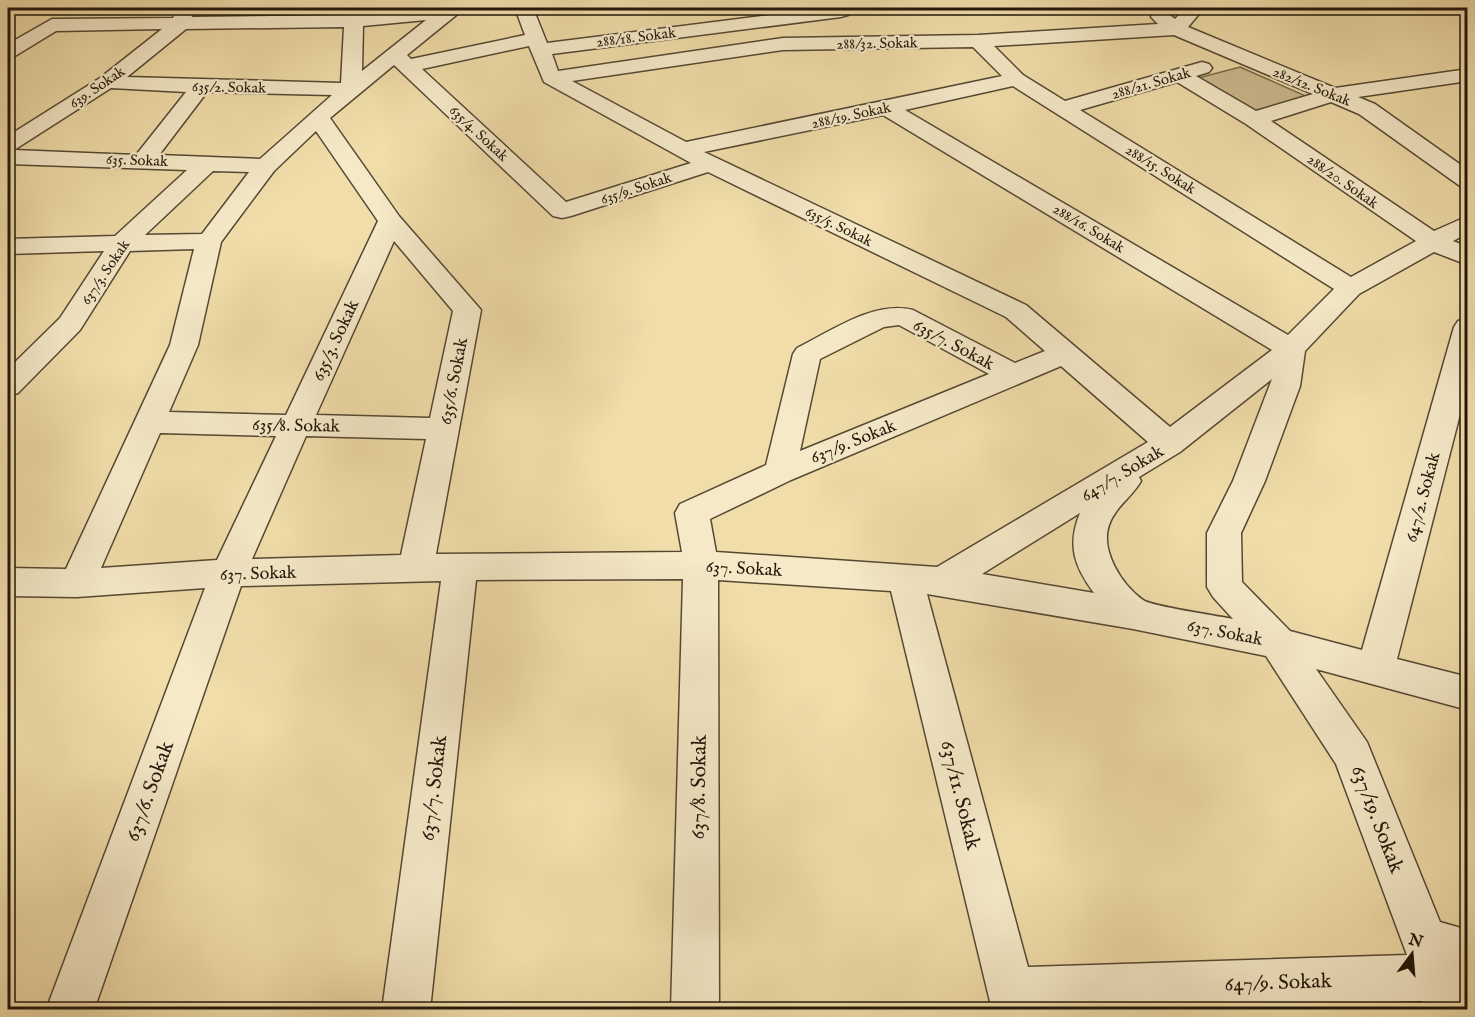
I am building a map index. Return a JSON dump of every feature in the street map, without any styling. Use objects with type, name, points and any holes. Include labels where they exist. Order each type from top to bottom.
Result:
[{"type":"street","points":[[524,8],[551,78]]},
{"type":"street","name":"282/12. Sokak","points":[[1146,8],[1176,29],[1367,109],[1467,181]]},
{"type":"street","points":[[1176,29],[1195,8]]},
{"type":"street","points":[[839,9],[872,43]]},
{"type":"street","name":"288/18. Sokak","points":[[537,44],[839,9]]},
{"type":"street","points":[[8,52],[50,16],[355,14],[450,10]]},
{"type":"street","points":[[77,583],[184,345],[209,241],[266,166],[351,89],[401,60],[450,10]]},
{"type":"street","points":[[351,89],[355,14]]},
{"type":"street","name":"639. Sokak","points":[[8,145],[107,82],[184,15]]},
{"type":"street","name":"288/32. Sokak","points":[[551,78],[783,44],[978,41],[1176,29]]},
{"type":"street","name":"288/15. Sokak","points":[[978,41],[1016,79],[1350,288]]},
{"type":"street","points":[[401,60],[537,44]]},
{"type":"street","name":"288/21. Sokak","points":[[1063,108],[1240,56]]},
{"type":"street","name":"635/4. Sokak","points":[[401,60],[562,211]]},
{"type":"street","name":"288/20. Sokak","points":[[1180,75],[1254,119],[1433,242],[1467,257]]},
{"type":"street","points":[[1254,119],[1331,94],[1467,75]]},
{"type":"street","name":"635/5. Sokak","points":[[551,78],[710,164],[1016,311],[1064,354],[1156,452]]},
{"type":"street","name":"288/19. Sokak","points":[[685,149],[1016,79]]},
{"type":"street","name":"635/2. Sokak","points":[[107,82],[351,89]]},
{"type":"street","points":[[144,160],[201,86]]},
{"type":"street","name":"288/16. Sokak","points":[[886,108],[1291,349]]},
{"type":"street","points":[[318,117],[390,221]]},
{"type":"street","name":"635. Sokak","points":[[8,157],[266,166]]},
{"type":"street","name":"637/3. Sokak","points":[[8,386],[70,324],[121,244],[208,163]]},
{"type":"street","name":"635/9. Sokak","points":[[562,211],[710,164]]},
{"type":"street","name":"635/3. Sokak","points":[[228,573],[390,221]]},
{"type":"street","name":"635/6. Sokak","points":[[390,221],[467,310],[416,568]]},
{"type":"street","name":"647/7. Sokak","points":[[924,580],[1156,452],[1291,349],[1350,288],[1467,224]]},
{"type":"street","points":[[8,246],[209,241]]},
{"type":"street","name":"635/7. Sokak","points":[[780,472],[807,354],[877,320],[903,316],[1014,375]]},
{"type":"street","name":"647/2. Sokak","points":[[1376,668],[1467,327]]},
{"type":"street","points":[[1278,643],[1226,587],[1224,533],[1249,481],[1286,386],[1291,349]]},
{"type":"street","name":"637/9. Sokak","points":[[701,565],[692,513],[780,472],[1064,354]]},
{"type":"street","name":"635/8. Sokak","points":[[149,422],[444,429]]},
{"type":"street","points":[[1133,614],[1098,573],[1088,544],[1097,512],[1156,452]]},
{"type":"street","name":"637. Sokak","points":[[12,590],[77,583],[228,573],[460,567],[701,565],[924,580],[1133,614],[1278,643],[1467,694]]},
{"type":"street","name":"637/8. Sokak","points":[[695,1010],[701,565]]},
{"type":"street","name":"637/7. Sokak","points":[[406,1010],[460,567]]},
{"type":"street","name":"637/6. Sokak","points":[[70,1010],[228,573]]},
{"type":"street","name":"637/11. Sokak","points":[[924,580],[1014,1000]]},
{"type":"street","name":"637/19. Sokak","points":[[1278,643],[1353,755],[1445,970]]},
{"type":"street","name":"647/9. Sokak","points":[[1014,1000],[1445,970]]},
{"type":"shaded area","points":[[1240,67],[1308,97],[1253,112],[1198,78]]}]
